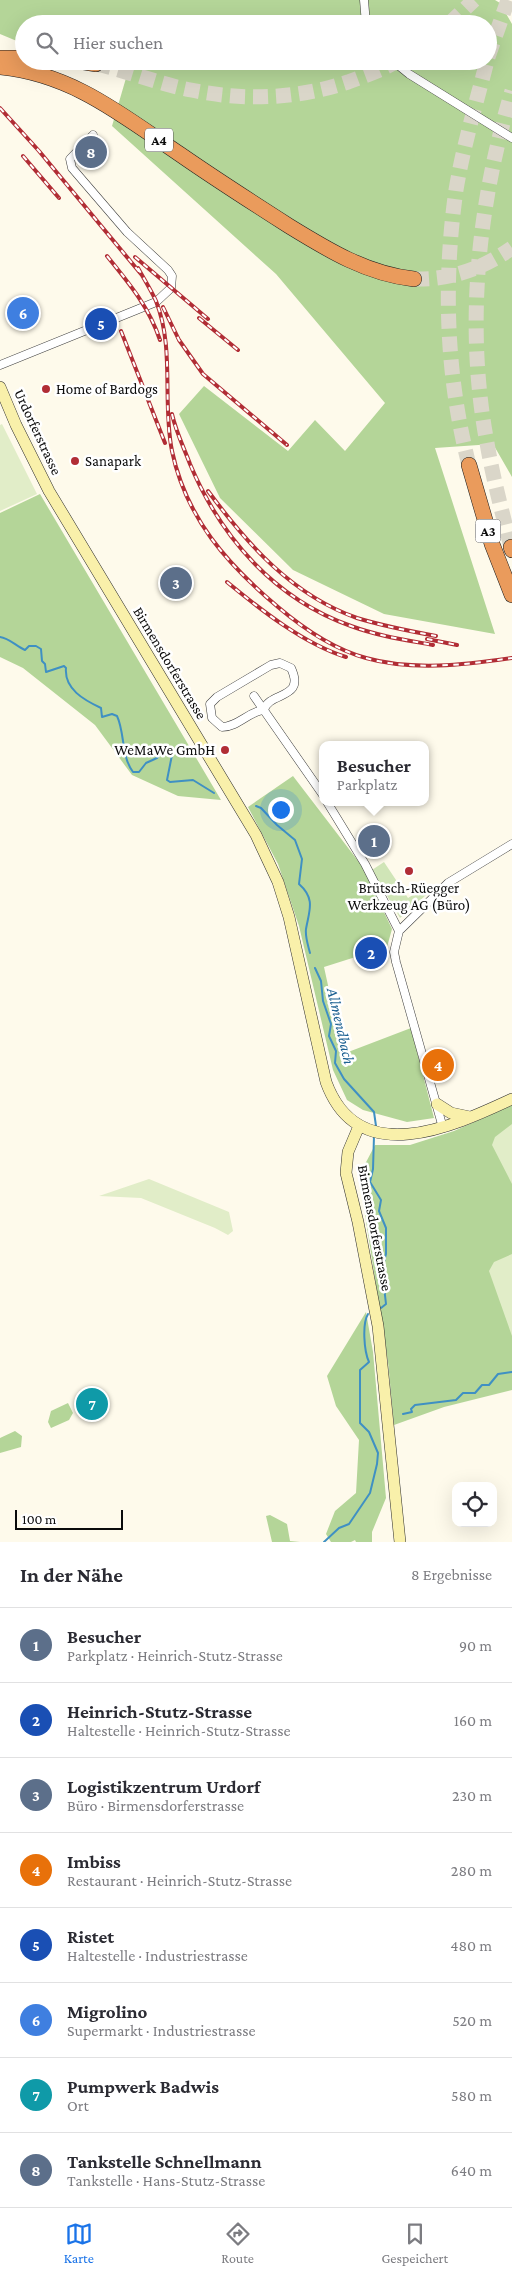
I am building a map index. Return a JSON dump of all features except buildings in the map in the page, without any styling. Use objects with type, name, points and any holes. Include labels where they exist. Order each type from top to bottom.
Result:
[{"type":"highway","points":[[0,58],[15,58]]},
{"type":"highway","name":"A4","points":[[0,67],[15,70]]},
{"type":"highway","name":"A4","points":[[15,70],[46,76],[82,90],[226,186],[329,250],[375,271],[414,279]]},
{"type":"highway","name":"A3","points":[[469,465],[492,544],[512,595]]},
{"type":"main road","name":"Urdorferstrasse","points":[[0,386],[16,425],[49,491]]},
{"type":"main road","name":"Birmensdorferstrasse","points":[[49,491],[260,843],[278,882],[294,934],[326,1082],[336,1104],[363,1128],[348,1152],[346,1173],[358,1222],[378,1326],[400,1542]]},
{"type":"main road","points":[[363,1128],[382,1133],[403,1135],[423,1133],[443,1128],[512,1099]]},
{"type":"main road","points":[[437,1104],[451,1113],[470,1117]]},
{"type":"street","points":[[364,0],[365,15]]},
{"type":"street","points":[[404,70],[512,138]]},
{"type":"street","points":[[0,365],[160,300],[171,288],[172,276],[127,232],[70,165],[70,159],[93,136]]},
{"type":"street","points":[[280,663],[291,668],[295,679],[292,689],[268,703],[264,710],[258,711],[229,727],[222,727],[212,718],[210,704],[217,697],[271,665],[280,663]]},
{"type":"street","points":[[254,696],[319,789]]},
{"type":"street","points":[[329,806],[365,864],[399,931]]},
{"type":"street","points":[[443,1128],[396,962],[394,952],[399,931],[448,883],[512,844]]},
{"type":"green space","points":[[0,0],[495,0],[500,3],[512,24],[512,477],[493,444],[435,448],[495,634],[384,614],[293,570],[220,498],[179,414],[204,386],[288,451],[315,420],[345,451],[385,403],[276,274],[112,126],[128,70],[497,70],[497,15],[15,15],[15,40],[0,34]]},
{"type":"green space","points":[[2,424],[37,494],[0,511],[0,425]]},
{"type":"green space","points":[[40,494],[221,800],[178,796],[132,775],[95,725],[23,668],[0,657],[0,513]]},
{"type":"green space","points":[[293,776],[362,866],[392,929],[387,947],[324,967],[343,1054],[411,1028],[434,1118],[407,1122],[363,1110],[347,1100],[333,1070],[299,926],[278,864],[248,807]]},
{"type":"green space","points":[[384,862],[408,898],[431,884],[434,888],[400,918],[372,870]]},
{"type":"green space","points":[[512,1105],[512,1390],[444,1407],[394,1425],[388,1362],[361,1189],[363,1168],[375,1145],[410,1145],[454,1131]]},
{"type":"green space","points":[[512,1124],[512,1184],[492,1145],[495,1137]]},
{"type":"green space","points":[[149,1179],[229,1212],[233,1231],[228,1235],[141,1198],[99,1196]]},
{"type":"green space","points":[[512,1254],[512,1336],[489,1271],[494,1262]]},
{"type":"green space","points":[[366,1312],[373,1352],[386,1498],[372,1532],[372,1542],[356,1542],[355,1540],[351,1542],[331,1542],[326,1534],[335,1511],[356,1493],[359,1440],[336,1406],[327,1376]]},
{"type":"green space","points":[[68,1403],[73,1413],[69,1420],[51,1428],[48,1422],[51,1411]]},
{"type":"green space","points":[[15,1431],[22,1436],[21,1447],[0,1453],[0,1438]]},
{"type":"green space","points":[[270,1515],[287,1524],[290,1541],[300,1542],[272,1542],[266,1516]]},
{"type":"waterway","name":"Allmendbach","points":[[0,637],[25,650],[29,646],[36,646],[41,649],[42,661],[45,664],[46,672],[64,666],[68,682],[76,693],[101,708],[102,717],[112,714],[117,716],[125,752],[133,772],[139,772],[146,763],[157,758],[163,751],[172,755],[167,780],[170,782],[193,780],[214,793]]},
{"type":"waterway","name":"Allmendbach","points":[[256,806],[261,808],[295,840],[302,859],[299,884],[308,895],[310,905],[306,932],[310,953]]},
{"type":"waterway","name":"Allmendbach","points":[[315,968],[321,981],[323,1001],[331,1024],[329,1036],[336,1051],[335,1063],[344,1079],[374,1112],[376,1126]]},
{"type":"waterway","name":"Allmendbach","points":[[374,1136],[373,1169],[370,1182],[381,1200],[379,1211],[386,1228],[386,1254],[382,1269],[386,1304],[381,1308]]},
{"type":"waterway","name":"Allmendbach","points":[[324,1542],[339,1528],[349,1524],[370,1493],[377,1464],[378,1453],[369,1432],[360,1423],[360,1370],[369,1362],[364,1338],[368,1314]]},
{"type":"waterway","points":[[403,1414],[412,1412],[411,1409],[415,1405],[456,1400],[463,1393],[475,1393],[482,1385],[489,1385],[498,1374],[512,1372]]},
{"type":"tunnel","points":[[458,15],[474,0]]},
{"type":"tunnel","points":[[497,31],[508,0]]},
{"type":"tunnel","points":[[120,70],[191,90],[211,94],[251,97],[290,95],[329,88],[380,70]]},
{"type":"tunnel","points":[[469,465],[461,431],[451,363],[448,294],[449,259],[459,174],[485,70]]},
{"type":"tunnel","points":[[511,547],[492,469],[480,399],[476,310],[483,221],[500,134],[512,91]]},
{"type":"tunnel","points":[[414,279],[441,278],[466,272],[489,262],[512,248]]},
{"type":"railway","points":[[0,108],[39,151],[141,274]]},
{"type":"railway","points":[[23,156],[59,198]]},
{"type":"railway","points":[[107,256],[144,306],[160,340]]},
{"type":"railway","points":[[135,257],[208,319]]},
{"type":"railway","points":[[138,268],[156,301],[162,319],[167,357],[169,432],[178,475],[187,498],[198,518],[211,538],[242,574],[259,591],[298,623],[331,644],[366,658],[420,666],[457,665],[512,658]]},
{"type":"railway","points":[[163,307],[179,340],[203,374],[287,445]]},
{"type":"railway","points":[[199,318],[238,350]]},
{"type":"railway","points":[[121,331],[165,443]]},
{"type":"railway","points":[[172,414],[190,464],[218,517],[254,563],[275,582],[298,600],[351,626],[382,635],[433,645]]},
{"type":"railway","points":[[208,491],[256,549],[292,582],[312,596],[357,618],[436,636]]},
{"type":"railway","points":[[227,582],[269,615],[299,635],[314,644],[346,657]]},
{"type":"railway","points":[[427,639],[457,645]]},
{"type":"place","name":"Tankstelle Schnellmann","points":[[91,152]]},
{"type":"place","name":"Migrolino","points":[[23,313]]},
{"type":"place","name":"Ristet","points":[[101,324]]},
{"type":"place","name":"Home of Bardogs","points":[[46,389]]},
{"type":"place","name":"Sanapark","points":[[75,461]]},
{"type":"place","name":"Logistikzentrum Urdorf","points":[[176,583]]},
{"type":"place","name":"WeMaWe GmbH","points":[[225,750]]},
{"type":"place","name":"Besucher","points":[[374,841]]},
{"type":"place","name":"Brütsch-Rüegger Werkzeug AG (Büro)","points":[[409,871]]},
{"type":"place","name":"Heinrich-Stutz-Strasse","points":[[371,953]]},
{"type":"place","name":"Imbiss","points":[[438,1065]]},
{"type":"place","name":"Pumpwerk Badwis","points":[[92,1404]]}]
